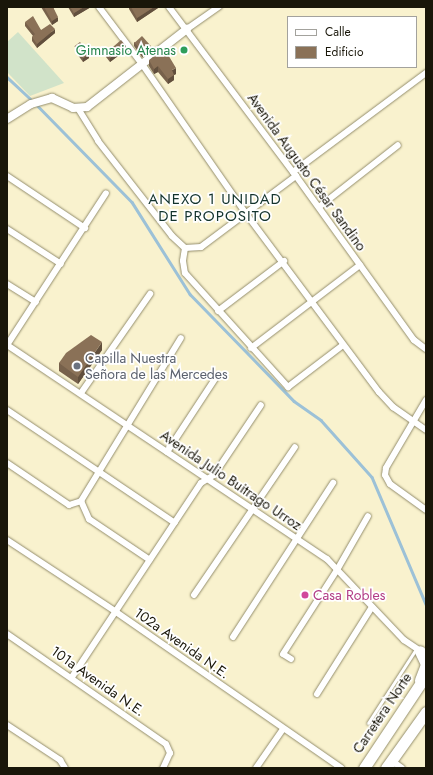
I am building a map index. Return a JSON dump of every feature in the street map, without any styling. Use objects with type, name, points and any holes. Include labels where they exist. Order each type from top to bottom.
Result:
[{"type":"highway","points":[[414,692],[426,668],[421,651]]},
{"type":"highway","name":"Carretera Norte","points":[[364,768],[426,675]]},
{"type":"highway","points":[[389,764],[426,712]]},
{"type":"street","points":[[98,7],[142,64],[247,215],[284,261],[343,345],[379,392],[393,407],[426,430]]},
{"type":"street","name":"Avenida Augusto César Sandino","points":[[169,7],[295,174],[414,340],[426,349]]},
{"type":"street","points":[[79,110],[104,95],[187,29],[219,7]]},
{"type":"street","points":[[7,119],[31,104],[52,98],[79,110],[98,141],[172,236],[185,248],[201,247],[247,215],[295,174],[426,73]]},
{"type":"street","points":[[319,207],[398,145]]},
{"type":"street","points":[[7,176],[85,228]]},
{"type":"street","points":[[7,345],[85,228],[106,193]]},
{"type":"street","points":[[7,229],[61,264]]},
{"type":"street","points":[[185,248],[183,261],[185,273],[251,348],[288,387],[343,345]]},
{"type":"street","points":[[218,311],[284,261]]},
{"type":"street","points":[[251,348],[360,265]]},
{"type":"street","points":[[7,284],[36,302]]},
{"type":"street","points":[[81,393],[150,294]]},
{"type":"street","points":[[7,464],[69,505],[81,501],[129,426],[133,413],[181,338]]},
{"type":"street","name":"Avenida Julio Buitrago Urroz","points":[[7,345],[81,393],[327,559],[372,607],[421,651]]},
{"type":"street","points":[[167,452],[217,376]]},
{"type":"street","points":[[426,400],[386,468],[385,474],[390,484],[426,510]]},
{"type":"street","points":[[72,677],[201,483],[214,475],[261,405]]},
{"type":"street","points":[[7,410],[98,473],[175,522]]},
{"type":"street","points":[[194,596],[295,447]]},
{"type":"street","points":[[233,637],[333,483]]},
{"type":"street","points":[[81,501],[89,519],[150,560]]},
{"type":"street","points":[[291,659],[283,654],[338,570],[368,516]]},
{"type":"street","name":"102a Avenida N.E.","points":[[7,540],[116,612],[341,768]]},
{"type":"street","points":[[317,694],[372,607]]},
{"type":"street","name":"101a Avenida N.E.","points":[[7,634],[72,677],[166,744],[170,753],[163,768]]},
{"type":"street","points":[[7,725],[60,760],[65,768]]},
{"type":"street","points":[[256,768],[283,729]]},
{"type":"street","points":[[389,764],[402,768]]},
{"type":"lane","points":[[368,723],[421,651]]},
{"type":"green space","points":[[18,32],[64,83],[30,96],[7,72],[7,42]]},
{"type":"building","points":[[44,7],[53,7],[58,17],[52,21]]},
{"type":"building","points":[[70,7],[84,7],[74,13]]},
{"type":"building","points":[[131,7],[154,7],[137,18]]},
{"type":"building","points":[[33,16],[41,30],[50,24],[55,29],[37,44],[32,37],[35,34],[25,22]]},
{"type":"building","points":[[142,36],[151,46],[143,52],[135,43]]},
{"type":"building","points":[[121,40],[126,46],[110,58],[106,53]]},
{"type":"building","points":[[80,42],[89,54],[83,58],[74,46]]},
{"type":"building","points":[[164,48],[176,68],[172,70],[174,75],[168,79],[158,66],[154,69],[149,60]]},
{"type":"building","name":"Capilla Nuestra Señora de las Mercedes","points":[[91,335],[102,342],[78,377],[59,363],[66,353]]},
{"type":"waterway","points":[[7,77],[34,102]]},
{"type":"waterway","points":[[37,105],[132,202],[190,294],[294,401],[321,420],[372,477],[426,604]]},
{"type":"place","name":"Gimnasio Atenas","points":[[184,50]]},
{"type":"place","name":"Capilla Nuestra Señora de las Mercedes","points":[[77,366]]},
{"type":"place","name":"Casa Robles","points":[[305,595]]},
{"type":"district","name":"ANEXO 1 UNIDAD DE PROPOSITO","points":[[215,208]]}]
